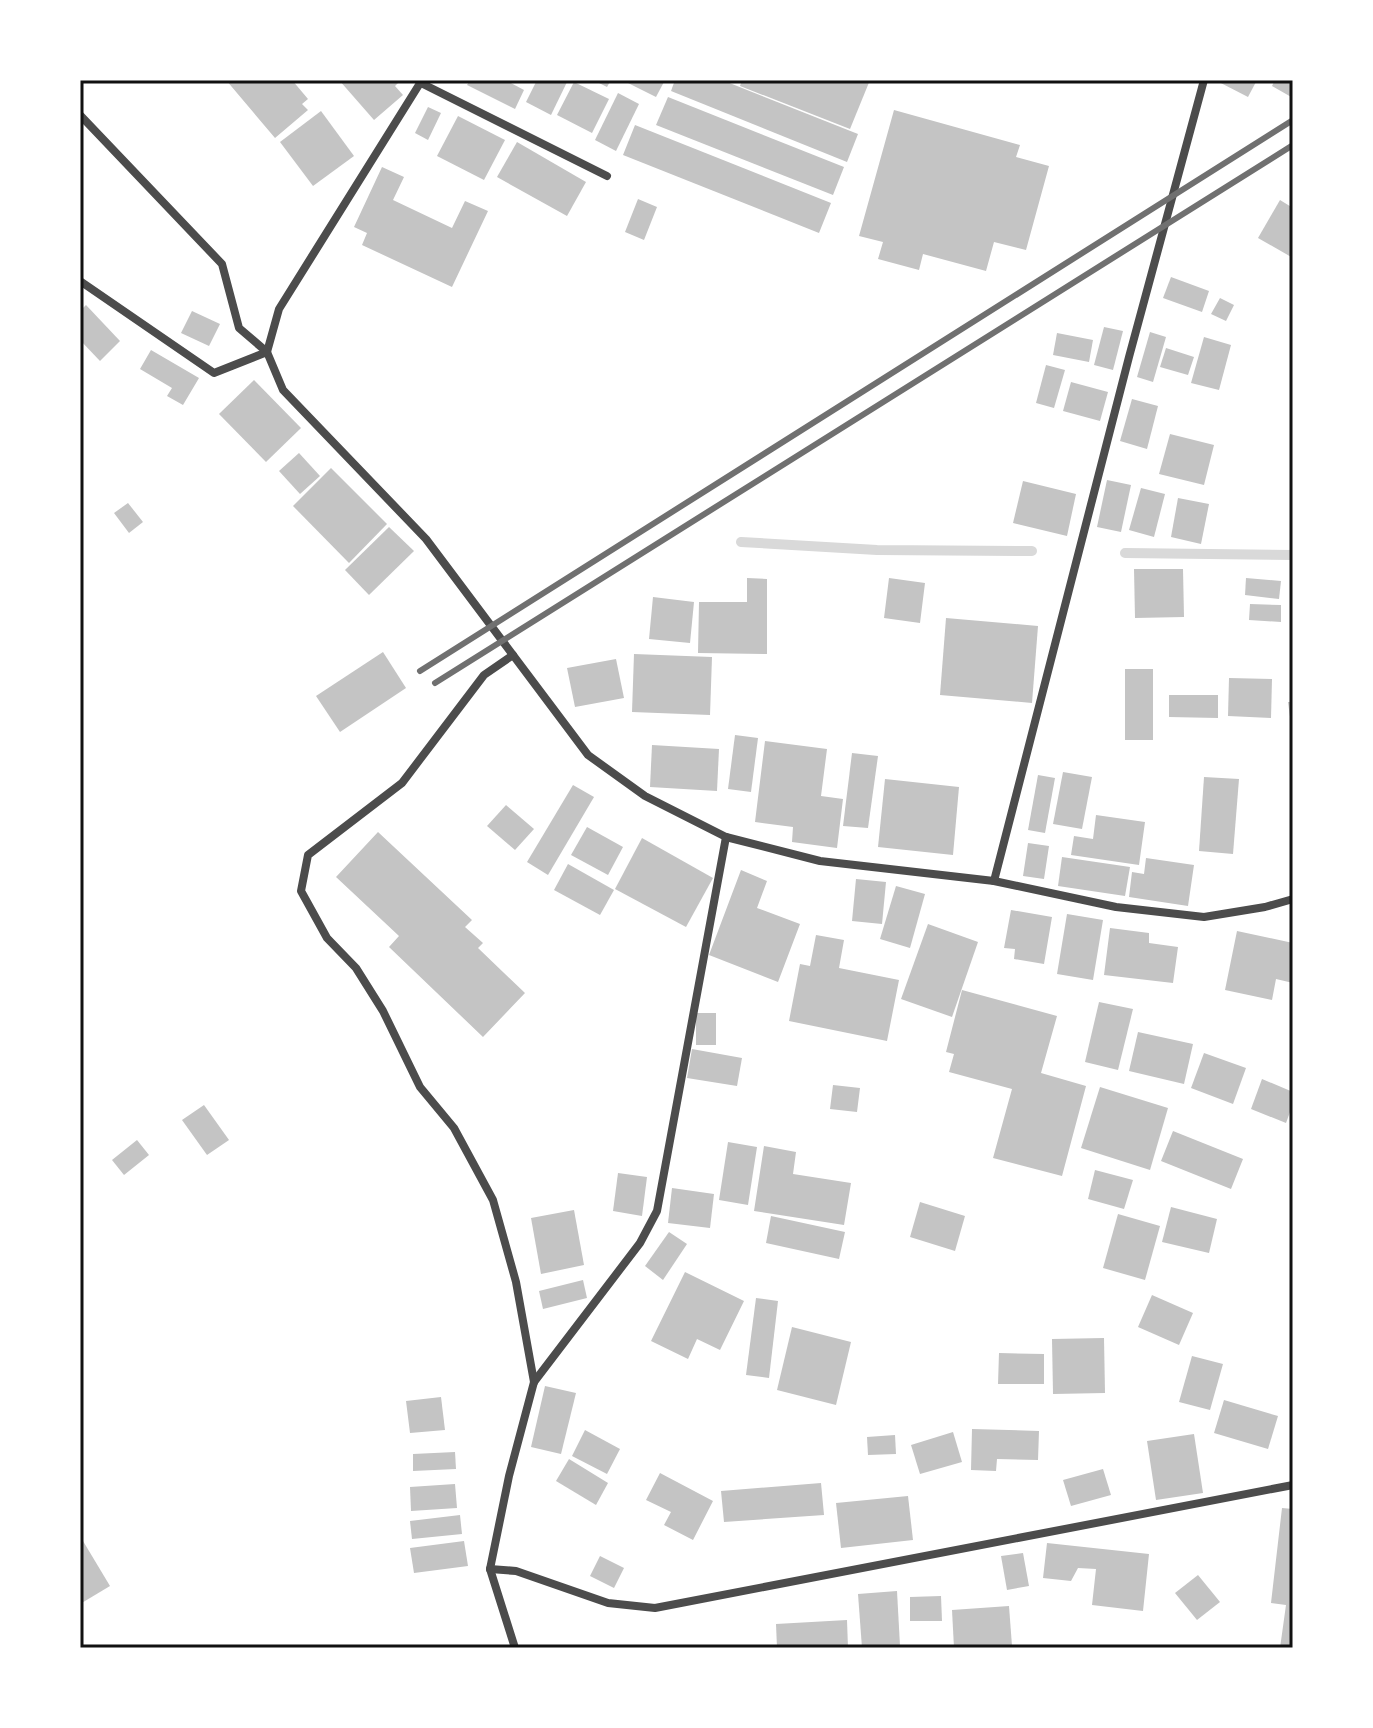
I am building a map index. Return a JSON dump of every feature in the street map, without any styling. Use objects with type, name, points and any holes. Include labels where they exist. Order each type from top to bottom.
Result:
[{"type":"street","points":[[994,881],[1204,80]]},
{"type":"street","points":[[267,352],[279,309],[422,81],[607,176]]},
{"type":"street","points":[[80,115],[222,264],[239,328],[267,352],[283,390],[426,539],[588,755],[645,796],[726,837],[820,861],[994,881],[1116,907],[1204,917],[1293,899]]},
{"type":"street","points":[[80,281],[214,373],[267,352]]},
{"type":"street","points":[[513,655],[484,675],[402,783],[308,855],[301,891],[327,938],[356,968],[376,1000],[420,1087],[454,1128],[493,1200],[516,1282],[534,1382]]},
{"type":"street","points":[[515,1648],[490,1569],[509,1476],[534,1382],[640,1243],[657,1211],[726,837]]},
{"type":"street","points":[[490,1569],[516,1571],[608,1603],[655,1608],[1293,1485]]},
{"type":"building","points":[[226,80],[292,80],[308,99],[302,104],[308,110],[275,138]]},
{"type":"building","points":[[339,80],[401,80],[395,86],[403,95],[374,120]]},
{"type":"building","points":[[470,80],[505,80],[524,90],[515,109],[467,85]]},
{"type":"building","points":[[537,80],[568,80],[551,115],[526,102]]},
{"type":"building","points":[[593,80],[611,80],[607,87]]},
{"type":"building","points":[[622,80],[665,80],[656,97]]},
{"type":"building","points":[[675,80],[722,80],[858,134],[847,162],[671,91]]},
{"type":"building","points":[[742,80],[870,80],[850,129],[740,86]]},
{"type":"building","points":[[1215,80],[1257,80],[1248,97]]},
{"type":"building","points":[[1275,80],[1293,80],[1293,98],[1272,86]]},
{"type":"building","points":[[574,82],[609,99],[592,133],[557,115]]},
{"type":"building","points":[[618,93],[639,104],[616,151],[595,140]]},
{"type":"building","points":[[668,97],[844,167],[833,195],[656,125]]},
{"type":"building","points":[[428,107],[441,113],[428,140],[415,133]]},
{"type":"building","points":[[894,110],[1020,145],[1016,157],[1049,166],[1026,250],[994,242],[986,271],[923,254],[919,270],[878,259],[883,242],[859,236]]},
{"type":"building","points":[[321,111],[354,156],[313,186],[280,142]]},
{"type":"building","points":[[458,116],[505,140],[484,180],[437,156]]},
{"type":"building","points":[[635,125],[831,203],[819,233],[623,155]]},
{"type":"building","points":[[517,142],[586,182],[567,216],[497,177]]},
{"type":"building","points":[[382,167],[404,177],[393,200],[452,228],[465,201],[488,211],[452,287],[362,245],[367,233],[354,227]]},
{"type":"building","points":[[638,199],[657,207],[644,240],[625,232]]},
{"type":"building","points":[[1280,200],[1293,208],[1293,258],[1258,238]]},
{"type":"building","points":[[1171,277],[1209,291],[1202,312],[1163,298]]},
{"type":"building","points":[[1220,298],[1234,305],[1226,321],[1211,314]]},
{"type":"building","points":[[86,305],[120,341],[100,361],[80,340],[80,311]]},
{"type":"building","points":[[192,311],[220,324],[209,346],[181,333]]},
{"type":"building","points":[[1104,327],[1123,331],[1113,370],[1094,365]]},
{"type":"building","points":[[1150,332],[1166,337],[1153,382],[1137,377]]},
{"type":"building","points":[[1057,333],[1093,340],[1089,362],[1053,355]]},
{"type":"building","points":[[1204,337],[1231,345],[1219,390],[1191,383]]},
{"type":"building","points":[[1166,348],[1194,357],[1188,375],[1160,367]]},
{"type":"building","points":[[151,350],[199,378],[183,405],[167,396],[172,388],[140,369]]},
{"type":"building","points":[[1046,365],[1065,370],[1054,408],[1036,403]]},
{"type":"building","points":[[254,380],[301,428],[266,462],[219,414]]},
{"type":"building","points":[[1071,382],[1108,392],[1100,421],[1063,411]]},
{"type":"building","points":[[1132,399],[1158,406],[1147,449],[1120,441]]},
{"type":"building","points":[[1170,434],[1214,445],[1204,485],[1159,474]]},
{"type":"building","points":[[299,453],[320,476],[300,494],[279,471]]},
{"type":"building","points":[[331,468],[387,524],[349,563],[293,506]]},
{"type":"building","points":[[1107,480],[1131,485],[1121,532],[1097,527]]},
{"type":"building","points":[[1023,481],[1076,494],[1067,536],[1013,523]]},
{"type":"building","points":[[1141,488],[1165,494],[1154,537],[1129,530]]},
{"type":"building","points":[[1178,498],[1209,504],[1201,544],[1171,537]]},
{"type":"building","points":[[128,503],[143,522],[129,533],[114,513]]},
{"type":"building","points":[[389,527],[414,551],[369,595],[345,570]]},
{"type":"building","points":[[1134,569],[1183,569],[1184,617],[1135,618]]},
{"type":"building","points":[[747,578],[767,579],[767,654],[698,653],[699,602],[747,602]]},
{"type":"building","points":[[889,578],[925,583],[920,623],[884,618]]},
{"type":"building","points":[[1246,578],[1281,581],[1279,599],[1245,595]]},
{"type":"building","points":[[653,597],[694,602],[690,643],[649,639]]},
{"type":"building","points":[[1250,604],[1281,605],[1281,622],[1249,620]]},
{"type":"building","points":[[946,618],[1038,626],[1032,703],[940,695]]},
{"type":"building","points":[[383,652],[406,688],[340,732],[316,696]]},
{"type":"building","points":[[634,654],[712,657],[710,715],[632,712]]},
{"type":"building","points":[[616,659],[624,698],[575,707],[567,668]]},
{"type":"building","points":[[1125,669],[1153,669],[1153,740],[1125,740]]},
{"type":"building","points":[[1229,678],[1272,679],[1271,718],[1228,716]]},
{"type":"building","points":[[1169,695],[1218,695],[1218,718],[1169,717]]},
{"type":"building","points":[[1288,702],[1293,702],[1293,724],[1291,724]]},
{"type":"building","points":[[735,735],[758,738],[751,792],[728,789]]},
{"type":"building","points":[[765,741],[827,749],[821,796],[843,799],[837,848],[792,842],[793,827],[755,822]]},
{"type":"building","points":[[652,745],[719,749],[717,791],[650,787]]},
{"type":"building","points":[[852,753],[878,756],[868,828],[843,826]]},
{"type":"building","points":[[1063,772],[1092,777],[1082,829],[1053,824]]},
{"type":"building","points":[[1038,775],[1055,778],[1045,833],[1028,830]]},
{"type":"building","points":[[1204,777],[1239,779],[1233,854],[1199,851]]},
{"type":"building","points":[[885,779],[959,787],[953,855],[878,847]]},
{"type":"building","points":[[573,785],[594,797],[548,875],[527,862]]},
{"type":"building","points":[[506,805],[534,829],[515,850],[487,826]]},
{"type":"building","points":[[1096,815],[1145,822],[1139,865],[1071,855],[1074,836],[1093,839]]},
{"type":"building","points":[[587,827],[623,847],[608,875],[571,855]]},
{"type":"building","points":[[378,832],[472,920],[465,927],[483,943],[478,948],[525,993],[483,1037],[389,947],[399,936],[336,877]]},
{"type":"building","points":[[642,838],[713,878],[686,927],[615,889]]},
{"type":"building","points":[[1028,843],[1049,846],[1044,879],[1023,876]]},
{"type":"building","points":[[1062,857],[1130,867],[1125,896],[1058,886]]},
{"type":"building","points":[[1146,858],[1194,865],[1188,906],[1129,897],[1132,872],[1144,874]]},
{"type":"building","points":[[568,864],[614,890],[600,915],[554,890]]},
{"type":"building","points":[[741,870],[767,881],[757,908],[800,924],[778,982],[709,955]]},
{"type":"building","points":[[856,879],[886,882],[882,924],[852,921]]},
{"type":"building","points":[[896,886],[925,894],[910,948],[880,939]]},
{"type":"building","points":[[1011,910],[1052,917],[1044,964],[1014,959],[1015,949],[1004,948]]},
{"type":"building","points":[[1067,914],[1103,920],[1093,980],[1057,974]]},
{"type":"building","points":[[928,924],[978,942],[952,1017],[901,999]]},
{"type":"building","points":[[1110,928],[1149,933],[1149,943],[1178,947],[1173,983],[1104,975]]},
{"type":"building","points":[[1237,931],[1293,943],[1293,983],[1276,979],[1272,1000],[1225,990]]},
{"type":"building","points":[[816,935],[844,940],[839,968],[899,980],[887,1041],[789,1021],[800,964],[810,966]]},
{"type":"building","points":[[962,990],[1057,1016],[1041,1073],[1086,1086],[1062,1176],[993,1158],[1012,1089],[949,1072],[954,1054],[946,1052]]},
{"type":"building","points":[[1099,1002],[1133,1009],[1118,1070],[1085,1062]]},
{"type":"building","points":[[696,1013],[716,1013],[716,1045],[696,1045]]},
{"type":"building","points":[[1138,1032],[1193,1044],[1184,1084],[1129,1071]]},
{"type":"building","points":[[692,1049],[742,1058],[737,1086],[687,1078]]},
{"type":"building","points":[[1204,1053],[1246,1068],[1233,1104],[1191,1088]]},
{"type":"building","points":[[1262,1079],[1293,1092],[1293,1104],[1286,1123],[1251,1109]]},
{"type":"building","points":[[833,1085],[860,1088],[857,1112],[830,1109]]},
{"type":"building","points":[[1100,1087],[1168,1108],[1150,1170],[1081,1148]]},
{"type":"building","points":[[204,1105],[229,1140],[207,1155],[182,1120]]},
{"type":"building","points":[[1173,1131],[1243,1159],[1231,1189],[1161,1161]]},
{"type":"building","points":[[137,1140],[149,1155],[124,1175],[112,1160]]},
{"type":"building","points":[[728,1142],[757,1147],[748,1205],[719,1200]]},
{"type":"building","points":[[764,1146],[796,1152],[793,1174],[851,1183],[844,1225],[754,1211]]},
{"type":"building","points":[[1095,1170],[1133,1180],[1124,1209],[1088,1199]]},
{"type":"building","points":[[618,1173],[647,1177],[642,1216],[613,1211]]},
{"type":"building","points":[[672,1188],[714,1194],[710,1228],[668,1223]]},
{"type":"building","points":[[920,1202],[965,1216],[955,1251],[910,1237]]},
{"type":"building","points":[[1171,1207],[1217,1219],[1209,1253],[1162,1242]]},
{"type":"building","points":[[574,1210],[584,1265],[541,1274],[531,1218]]},
{"type":"building","points":[[1118,1214],[1160,1226],[1145,1280],[1103,1268]]},
{"type":"building","points":[[771,1216],[845,1232],[839,1259],[766,1243]]},
{"type":"building","points":[[669,1232],[687,1244],[663,1280],[645,1266]]},
{"type":"building","points":[[685,1272],[744,1301],[720,1350],[697,1339],[688,1359],[651,1341]]},
{"type":"building","points":[[583,1280],[587,1298],[543,1309],[539,1291]]},
{"type":"building","points":[[1152,1295],[1193,1313],[1179,1345],[1138,1327]]},
{"type":"building","points":[[756,1298],[778,1301],[769,1378],[746,1375]]},
{"type":"building","points":[[792,1327],[851,1342],[836,1405],[777,1390]]},
{"type":"building","points":[[1104,1338],[1105,1393],[1053,1394],[1052,1339]]},
{"type":"building","points":[[999,1353],[1044,1354],[1044,1384],[998,1384]]},
{"type":"building","points":[[1192,1356],[1223,1364],[1210,1410],[1179,1402]]},
{"type":"building","points":[[545,1386],[576,1393],[561,1454],[531,1447]]},
{"type":"building","points":[[441,1397],[445,1430],[410,1433],[406,1401]]},
{"type":"building","points":[[1224,1400],[1278,1416],[1268,1449],[1214,1433]]},
{"type":"building","points":[[972,1429],[1039,1431],[1038,1460],[997,1459],[996,1471],[971,1470]]},
{"type":"building","points":[[585,1430],[620,1449],[607,1474],[572,1456]]},
{"type":"building","points":[[953,1432],[962,1462],[920,1474],[911,1445]]},
{"type":"building","points":[[1194,1434],[1203,1493],[1156,1500],[1147,1441]]},
{"type":"building","points":[[895,1435],[896,1454],[868,1455],[867,1437]]},
{"type":"building","points":[[455,1452],[456,1469],[413,1471],[413,1454]]},
{"type":"building","points":[[569,1459],[608,1483],[596,1505],[556,1481]]},
{"type":"building","points":[[1103,1469],[1111,1495],[1071,1506],[1063,1480]]},
{"type":"building","points":[[660,1473],[713,1501],[693,1540],[664,1525],[671,1512],[646,1500]]},
{"type":"building","points":[[821,1483],[824,1515],[724,1522],[721,1491]]},
{"type":"building","points":[[455,1484],[457,1508],[411,1511],[410,1487]]},
{"type":"building","points":[[908,1496],[913,1540],[841,1548],[836,1503]]},
{"type":"building","points":[[1282,1508],[1293,1509],[1293,1648],[1280,1648],[1286,1605],[1271,1603]]},
{"type":"building","points":[[460,1515],[462,1534],[412,1539],[410,1521]]},
{"type":"building","points":[[80,1536],[110,1586],[80,1604]]},
{"type":"building","points":[[464,1541],[468,1566],[414,1573],[410,1548]]},
{"type":"building","points":[[1047,1543],[1149,1554],[1143,1611],[1092,1605],[1096,1569],[1078,1568],[1071,1581],[1043,1578]]},
{"type":"building","points":[[1023,1553],[1029,1586],[1007,1590],[1001,1556]]},
{"type":"building","points":[[600,1556],[624,1568],[614,1588],[590,1576]]},
{"type":"building","points":[[1198,1575],[1220,1602],[1197,1620],[1175,1593]]},
{"type":"building","points":[[897,1591],[900,1646],[862,1648],[858,1594]]},
{"type":"building","points":[[941,1596],[942,1621],[910,1621],[910,1597]]},
{"type":"building","points":[[1009,1606],[1012,1646],[954,1648],[952,1610]]},
{"type":"building","points":[[847,1620],[848,1648],[777,1648],[776,1624]]},
{"type":"waterway","points":[[741,542],[877,550],[1032,551]]},
{"type":"waterway","points":[[1125,553],[1293,555]]},
{"type":"railway","points":[[420,671],[1293,120]]},
{"type":"railway","points":[[435,683],[1293,145]]}]
